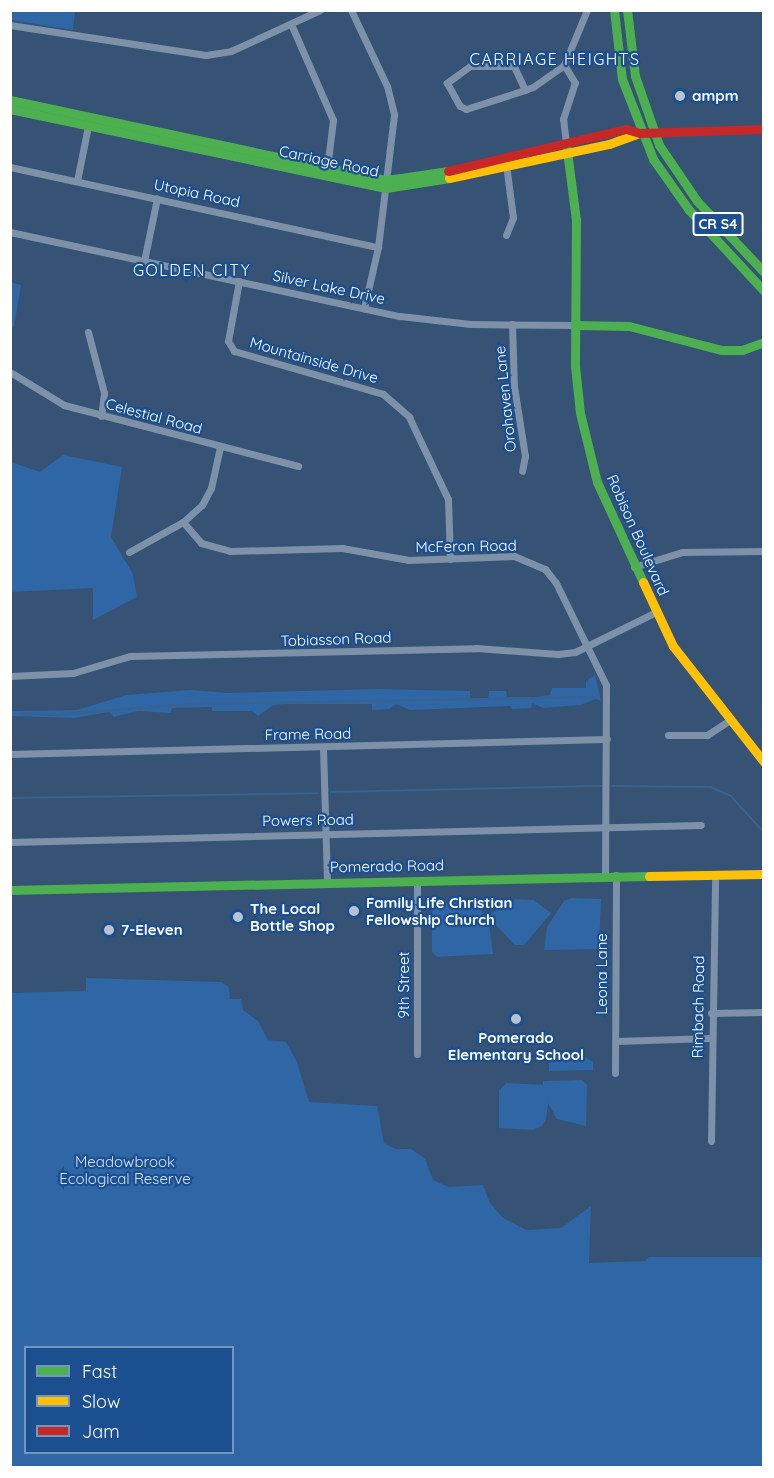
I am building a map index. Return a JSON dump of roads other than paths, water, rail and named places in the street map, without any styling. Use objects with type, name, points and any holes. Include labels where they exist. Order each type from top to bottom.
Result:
[{"type":"street","points":[[10,25],[191,56],[231,51],[320,10]]},
{"type":"street","points":[[351,10],[392,101],[394,127],[378,247],[364,308]]},
{"type":"street","points":[[525,90],[514,66],[470,66],[447,83],[464,109],[525,90],[564,65],[585,23],[587,10]]},
{"type":"street","name":"CR S4","points":[[614,10],[622,79],[640,133],[682,202],[764,291]]},
{"type":"street","name":"CR S4","points":[[627,10],[635,76],[653,132],[689,191],[764,272]]},
{"type":"street","points":[[291,24],[333,120],[326,172]]},
{"type":"street","points":[[564,65],[575,83],[563,119],[567,148]]},
{"type":"street","name":"Carriage Road","points":[[10,100],[89,122]]},
{"type":"street","name":"Carriage Road","points":[[10,109],[89,122],[387,184],[567,148],[626,129],[640,133],[764,129]]},
{"type":"street","points":[[77,181],[89,122]]},
{"type":"street","name":"Robison Boulevard","points":[[567,148],[576,220],[575,325],[580,413],[604,504],[656,612],[684,662],[764,762]]},
{"type":"street","points":[[506,161],[513,218],[506,235]]},
{"type":"street","name":"Utopia Road","points":[[10,167],[378,247]]},
{"type":"street","points":[[144,261],[157,198]]},
{"type":"street","name":"Silver Lake Drive","points":[[10,232],[364,308],[471,324],[575,325]]},
{"type":"street","name":"Mountainside Drive","points":[[239,281],[228,341],[234,351],[383,394],[409,417],[448,499],[450,559]]},
{"type":"street","name":"Orohaven Lane","points":[[512,324],[514,386],[525,456],[522,471]]},
{"type":"street","points":[[575,325],[629,326],[722,350],[742,350],[764,342]]},
{"type":"street","points":[[87,332],[104,393],[101,416]]},
{"type":"street","name":"Celestial Road","points":[[10,372],[64,405],[298,466]]},
{"type":"street","points":[[129,552],[183,522],[202,505],[212,488],[220,447]]},
{"type":"street","name":"McFeron Road","points":[[183,522],[201,543],[217,549],[342,548],[402,560],[514,556],[545,569],[588,646],[606,685],[605,876]]},
{"type":"street","points":[[634,567],[682,552],[764,551]]},
{"type":"street","name":"Tobiasson Road","points":[[10,676],[73,673],[130,656],[476,648],[558,654],[588,646],[656,612]]},
{"type":"street","points":[[668,735],[707,735],[730,720]]},
{"type":"street","name":"Frame Road","points":[[10,754],[607,739]]},
{"type":"street","points":[[323,747],[327,883]]},
{"type":"street","name":"Powers Road","points":[[10,842],[701,825]]},
{"type":"street","name":"Rimbach Road","points":[[711,1141],[711,1013],[715,874]]},
{"type":"street","name":"Pomerado Road","points":[[10,890],[616,875],[764,874]]},
{"type":"street","name":"Leona Lane","points":[[615,1073],[616,875]]},
{"type":"street","name":"9th Street","points":[[417,881],[417,1054]]},
{"type":"street","points":[[711,1013],[764,1012]]},
{"type":"street","points":[[616,1041],[711,1038]]},
{"type":"waterway","points":[[21,713],[50,715],[191,704],[596,697]]},
{"type":"waterway","points":[[331,792],[602,786]]},
{"type":"waterway","points":[[612,786],[711,787],[731,796],[764,832]]},
{"type":"waterway","points":[[10,798],[317,793]]},
{"type":"place","name":"ampm","points":[[680,96]]},
{"type":"place","name":"Family Life Christian Fellowship Church","points":[[354,911]]},
{"type":"place","name":"The Local Bottle Shop","points":[[238,917]]},
{"type":"place","name":"7-Eleven","points":[[109,930]]},
{"type":"place","name":"Pomerado Elementary School","points":[[516,1019]]},
{"type":"district","name":"CARRIAGE HEIGHTS","points":[[555,59]]},
{"type":"district","name":"GOLDEN CITY","points":[[192,270]]},
{"type":"park label","name":"Meadowbrook Ecological Reserve","points":[[125,1170]]}]
